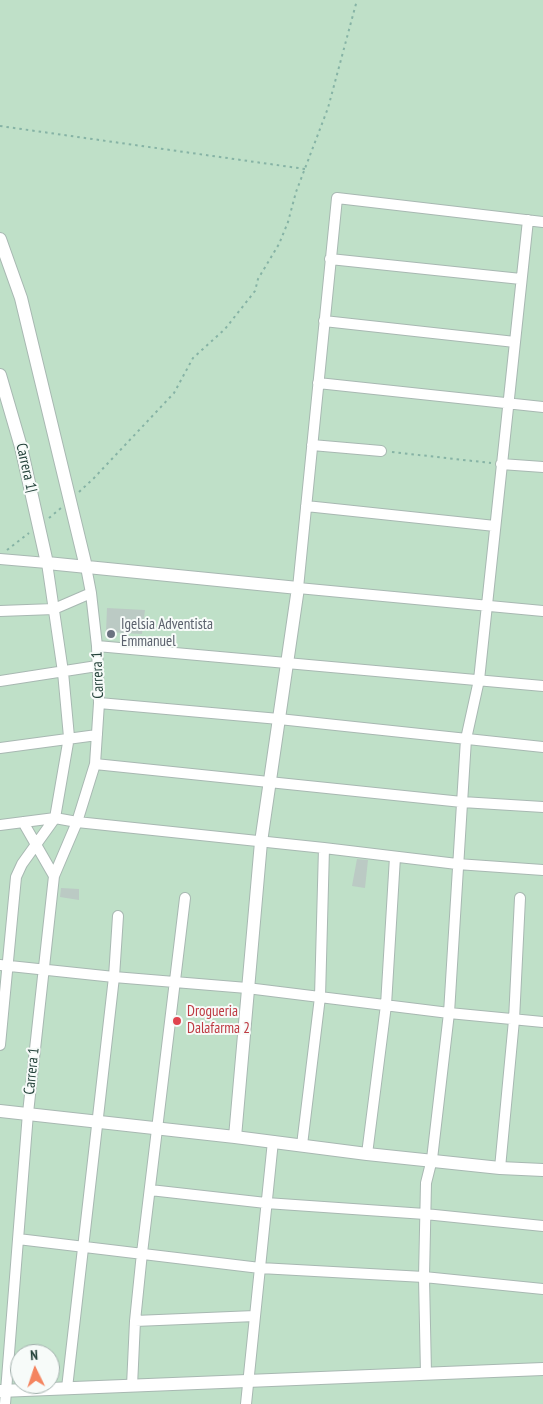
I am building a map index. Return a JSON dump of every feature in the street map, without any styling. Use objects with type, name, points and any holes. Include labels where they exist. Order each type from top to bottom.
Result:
[{"type":"street","points":[[235,1137],[261,842],[298,588],[336,198],[543,222]]},
{"type":"street","points":[[426,1374],[424,1276],[426,1183],[432,1160],[449,1013],[466,739],[479,680],[528,220]]},
{"type":"street","name":"Carrera 1","points":[[0,239],[21,298],[86,567],[91,593],[99,703],[95,764],[77,822],[54,876],[42,969],[28,1113],[3,1391],[5,1404]]},
{"type":"street","points":[[330,260],[521,279]]},
{"type":"street","points":[[324,321],[515,342]]},
{"type":"street","name":"Carrera 1|","points":[[0,375],[21,447],[47,564]]},
{"type":"street","points":[[318,383],[543,407]]},
{"type":"street","points":[[312,445],[381,451]]},
{"type":"street","points":[[501,464],[543,467]]},
{"type":"street","points":[[306,506],[494,526]]},
{"type":"street","points":[[3,555],[47,564],[543,611]]},
{"type":"street","points":[[0,1044],[4,965],[16,877],[22,864],[55,818],[69,738],[63,672],[47,564]]},
{"type":"street","points":[[0,611],[54,609],[91,593]]},
{"type":"street","points":[[96,646],[543,686]]},
{"type":"street","points":[[0,681],[97,666]]},
{"type":"street","points":[[99,703],[279,719],[543,747]]},
{"type":"street","points":[[0,748],[97,735]]},
{"type":"street","points":[[95,764],[462,802],[543,807]]},
{"type":"street","points":[[0,825],[55,818],[457,864],[543,870]]},
{"type":"street","points":[[23,822],[54,876]]},
{"type":"street","points":[[302,1145],[320,997],[324,848]]},
{"type":"street","points":[[367,1154],[386,1005],[395,856]]},
{"type":"street","points":[[132,1386],[135,1321],[142,1253],[185,898]]},
{"type":"street","points":[[500,1168],[514,1020],[520,898]]},
{"type":"street","points":[[67,1388],[114,977],[118,916]]},
{"type":"street","points":[[4,965],[114,977],[248,988],[449,1013],[543,1022]]},
{"type":"street","points":[[0,1111],[235,1137],[367,1154],[500,1168],[543,1170]]},
{"type":"street","points":[[246,1404],[273,1142]]},
{"type":"street","points":[[150,1190],[266,1203],[425,1214],[543,1226]]},
{"type":"street","points":[[18,1239],[260,1268],[424,1276],[543,1289]]},
{"type":"street","points":[[135,1321],[255,1316]]},
{"type":"street","points":[[3,1391],[543,1369]]},
{"type":"path","points":[[3,555],[71,500],[94,478],[174,393],[193,358],[225,329],[255,291],[258,278],[279,244],[288,222],[296,192],[328,108],[357,0]]},
{"type":"path","points":[[0,126],[305,169]]},
{"type":"path","points":[[381,451],[501,464]]},
{"type":"green space","points":[[0,0],[543,0],[543,1404],[0,1404]]},
{"type":"building","points":[[107,608],[145,610],[142,634],[106,632]]},
{"type":"building","points":[[357,859],[368,860],[365,888],[352,886]]},
{"type":"building","points":[[61,888],[79,889],[79,900],[60,897]]},
{"type":"place","name":"Igelsia Adventista Emmanuel","points":[[111,634]]},
{"type":"place","name":"Drogueria Dalafarma 2","points":[[177,1021]]}]
